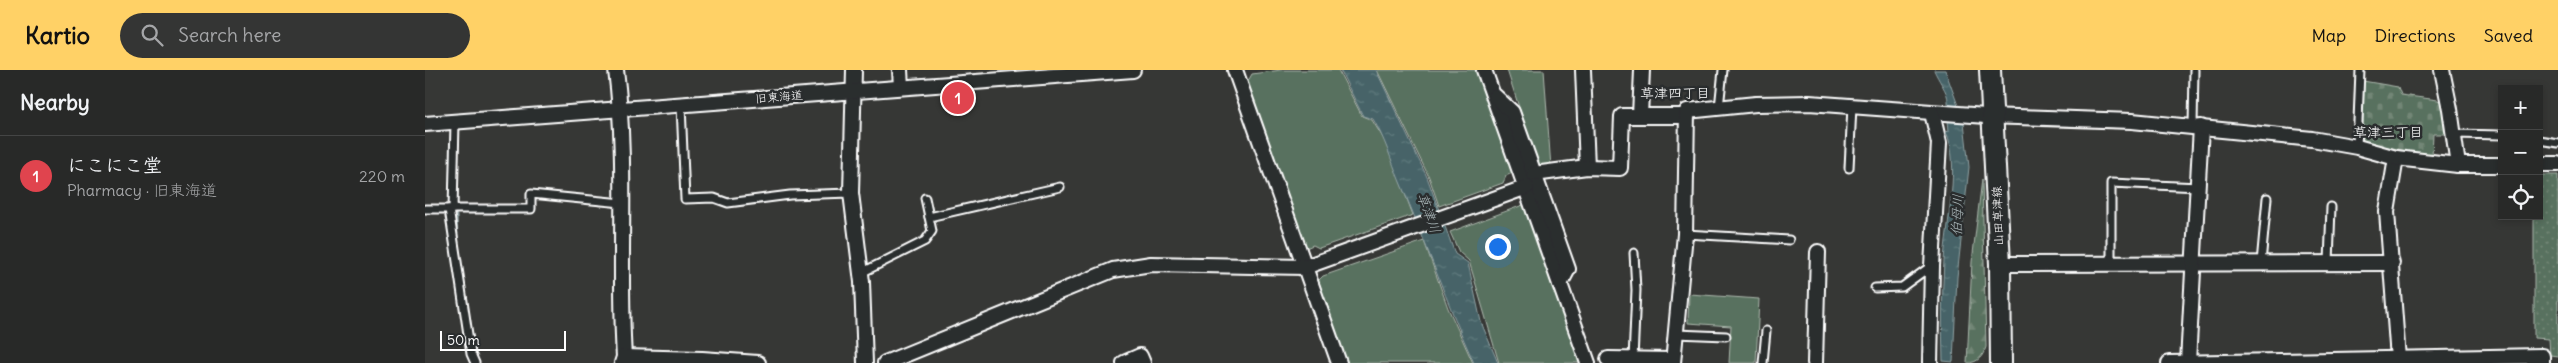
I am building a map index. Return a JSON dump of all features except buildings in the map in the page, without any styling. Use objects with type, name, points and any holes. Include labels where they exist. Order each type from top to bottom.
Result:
[{"type":"main road","name":"山田草津線","points":[[1991,70],[1995,117],[2001,363]]},
{"type":"street","points":[[616,70],[621,110],[621,301],[623,360],[702,359],[758,363]]},
{"type":"street","points":[[854,70],[855,91],[851,193],[861,274],[865,363]]},
{"type":"street","points":[[900,70],[901,87]]},
{"type":"street","name":"旧東海道","points":[[425,124],[1133,70]]},
{"type":"street","points":[[1235,70],[1311,265],[1339,363]]},
{"type":"street","points":[[1484,70],[1588,363]]},
{"type":"street","points":[[1583,70],[1587,167]]},
{"type":"street","points":[[1640,116],[1642,70]]},
{"type":"street","points":[[2442,70],[2458,165]]},
{"type":"street","points":[[1494,96],[1512,112],[1568,269],[1560,284]]},
{"type":"street","points":[[1608,359],[1673,362],[1685,234],[1687,111],[1756,104],[1852,106],[1995,117],[2132,121],[2312,139],[2357,147],[2396,158],[2458,165],[2498,165]]},
{"type":"street","points":[[1930,363],[1931,266],[1939,144],[1935,113]]},
{"type":"street","points":[[1534,174],[1587,167],[1620,168],[1622,116],[1687,116]]},
{"type":"street","points":[[2189,362],[2199,187],[2197,126]]},
{"type":"street","points":[[2396,158],[2387,212],[2398,359]]},
{"type":"street","points":[[2543,164],[2558,164]]},
{"type":"street","points":[[885,363],[1113,270],[1151,264],[1311,265],[1527,187]]},
{"type":"street","points":[[1815,363],[1818,252]]},
{"type":"street","points":[[2000,264],[2392,263]]},
{"type":"street","points":[[1124,363],[1140,356],[1143,363]]},
{"type":"street","points":[[2169,363],[2542,356],[2542,363]]},
{"type":"lane","points":[[1718,108],[1723,70]]},
{"type":"lane","points":[[2194,70],[2197,126]]},
{"type":"lane","points":[[2357,147],[2360,70]]},
{"type":"lane","points":[[681,105],[685,199],[714,198],[728,203],[790,195],[851,193]]},
{"type":"lane","points":[[1849,168],[1852,106]]},
{"type":"lane","points":[[455,122],[451,209],[459,288],[471,354],[475,363]]},
{"type":"lane","points":[[2454,134],[2498,134]]},
{"type":"lane","points":[[2543,141],[2558,143]]},
{"type":"lane","points":[[2111,264],[2111,183],[2199,187]]},
{"type":"lane","points":[[929,217],[1061,186]]},
{"type":"lane","points":[[425,209],[531,209],[531,194],[622,203]]},
{"type":"lane","points":[[861,274],[925,241],[932,231],[925,198]]},
{"type":"lane","points":[[2261,263],[2267,198]]},
{"type":"lane","points":[[2329,263],[2331,207]]},
{"type":"lane","points":[[1685,234],[1789,240]]},
{"type":"lane","points":[[1633,360],[1636,290],[1634,254]]},
{"type":"lane","points":[[1875,288],[1902,287],[1931,266]]},
{"type":"lane","points":[[1763,363],[1766,331]]},
{"type":"lane","points":[[1676,334],[1726,336]]},
{"type":"green space","points":[[1281,70],[1338,70],[1362,116],[1372,120],[1385,141],[1413,215],[1319,248],[1313,245],[1306,248],[1247,83],[1252,74]]},
{"type":"green space","points":[[1377,70],[1476,70],[1512,173],[1506,176],[1503,183],[1439,206],[1429,177]]},
{"type":"green space","points":[[1507,70],[1544,70],[1551,168],[1539,169]]},
{"type":"green space","points":[[2363,81],[2398,87],[2401,95],[2438,100],[2446,106],[2449,134],[2433,134],[2432,156],[2363,142]]},
{"type":"green space","points":[[2543,175],[2558,175],[2558,356],[2550,355],[2549,339],[2534,338],[2534,220],[2543,220]]},
{"type":"green space","points":[[1982,179],[1986,347],[1980,358],[1974,362],[1967,363],[1972,262]]},
{"type":"green space","points":[[1523,205],[1581,363],[1499,363],[1469,261],[1459,252],[1450,232]]},
{"type":"green space","points":[[1424,241],[1448,308],[1473,363],[1347,363],[1318,281],[1323,276]]},
{"type":"green space","points":[[1689,294],[1759,299],[1756,363],[1729,363],[1731,326],[1688,323]]},
{"type":"water","name":"草津川","points":[[1340,70],[1376,70],[1427,177],[1455,254],[1468,263],[1481,322],[1498,363],[1474,363],[1381,134],[1373,119],[1363,116]]},
{"type":"water","name":"伯母川","points":[[1934,70],[1945,70],[1964,122],[1969,167],[1957,277],[1953,362],[1943,361],[1942,324],[1944,261],[1951,195],[1952,160],[1946,132],[1949,131],[1948,120],[1941,122],[1948,106],[1947,95]]},
{"type":"waterway","points":[[455,216],[456,237]]},
{"type":"place","name":"にこにこ堂","points":[[958,98]]},
{"type":"district","name":"草津四丁目","points":[[1675,93]]},
{"type":"district","name":"草津三丁目","points":[[2388,132]]}]
